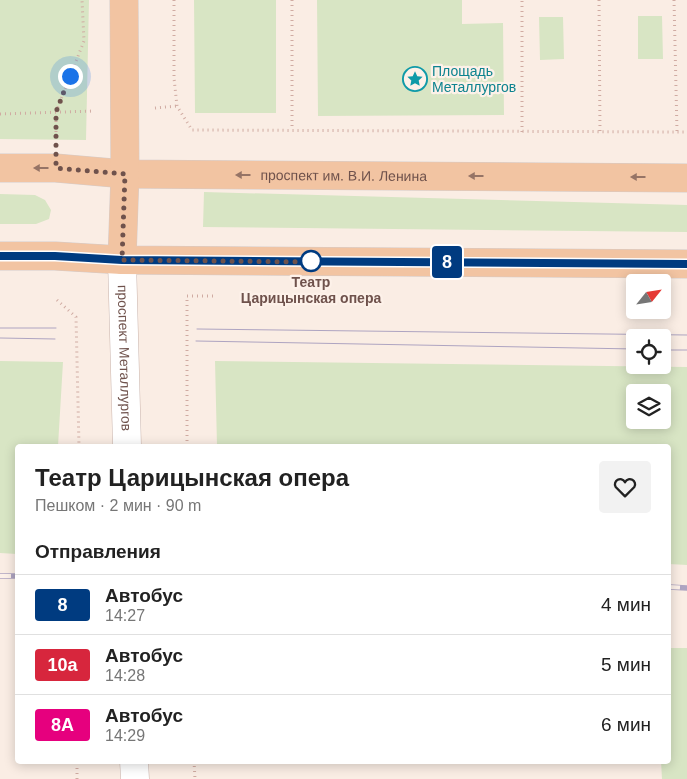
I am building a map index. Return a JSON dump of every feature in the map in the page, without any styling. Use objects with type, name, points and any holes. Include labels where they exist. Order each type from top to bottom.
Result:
[{"type":"main road","name":"проспект Металлургов","points":[[122,260],[125,174],[124,0]]},
{"type":"main road","name":"проспект им. В.И. Ленина","points":[[0,168],[56,168],[125,174],[687,178]]},
{"type":"main road","points":[[0,256],[55,256],[122,260],[687,264]]},
{"type":"street","name":"проспект Металлургов","points":[[122,260],[127,444]]},
{"type":"street","points":[[134,764],[135,779]]},
{"type":"path","points":[[56,168],[56,112],[84,41],[82,0]]},
{"type":"path","points":[[174,0],[174,78],[177,106],[192,130],[687,132]]},
{"type":"path","points":[[292,0],[292,130]]},
{"type":"path","points":[[522,0],[522,132]]},
{"type":"path","points":[[599,0],[600,132]]},
{"type":"path","points":[[674,0],[677,132]]},
{"type":"path","points":[[0,114],[56,112]]},
{"type":"path","points":[[187,444],[187,296],[213,296]]},
{"type":"path","points":[[56,300],[76,317],[79,444]]},
{"type":"path","points":[[77,764],[77,779]]},
{"type":"path","points":[[194,764],[195,779]]},
{"type":"green space","points":[[0,0],[89,0],[86,140],[0,139]]},
{"type":"green space","points":[[194,0],[276,0],[276,113],[195,113]]},
{"type":"green space","points":[[317,0],[462,0],[462,24],[503,23],[504,115],[318,116]]},
{"type":"green space","points":[[638,16],[662,16],[663,59],[638,59]]},
{"type":"green space","points":[[539,17],[563,17],[564,59],[540,60]]},
{"type":"green space","points":[[204,192],[687,205],[687,232],[203,227]]},
{"type":"green space","points":[[0,194],[35,195],[45,200],[51,210],[49,219],[36,224],[0,224]]},
{"type":"green space","points":[[0,361],[63,362],[58,444],[15,444],[15,554],[0,553]]},
{"type":"green space","points":[[215,361],[626,366],[626,374],[671,374],[671,367],[687,367],[687,565],[671,564],[671,444],[217,444]]},
{"type":"green space","points":[[671,648],[687,648],[687,779],[662,779],[661,764],[671,764]]},
{"type":"tram line","points":[[0,328],[56,328]]},
{"type":"tram line","points":[[197,329],[687,335]]},
{"type":"tram line","points":[[0,338],[55,339]]},
{"type":"tram line","points":[[196,341],[626,349]]},
{"type":"tram line","points":[[671,350],[687,350]]},
{"type":"railway","points":[[0,576],[15,576]]},
{"type":"railway","points":[[671,587],[687,588]]},
{"type":"bus line","name":"8","points":[[0,256],[55,256],[122,260],[687,264]]},
{"type":"place","name":"Площадь Металлургов","points":[[415,79]]},
{"type":"place","name":"Театр Царицынская опера","points":[[311,261]]},
{"type":"route","points":[[70,76],[56,112],[56,168],[125,174],[122,260],[311,261]]}]
